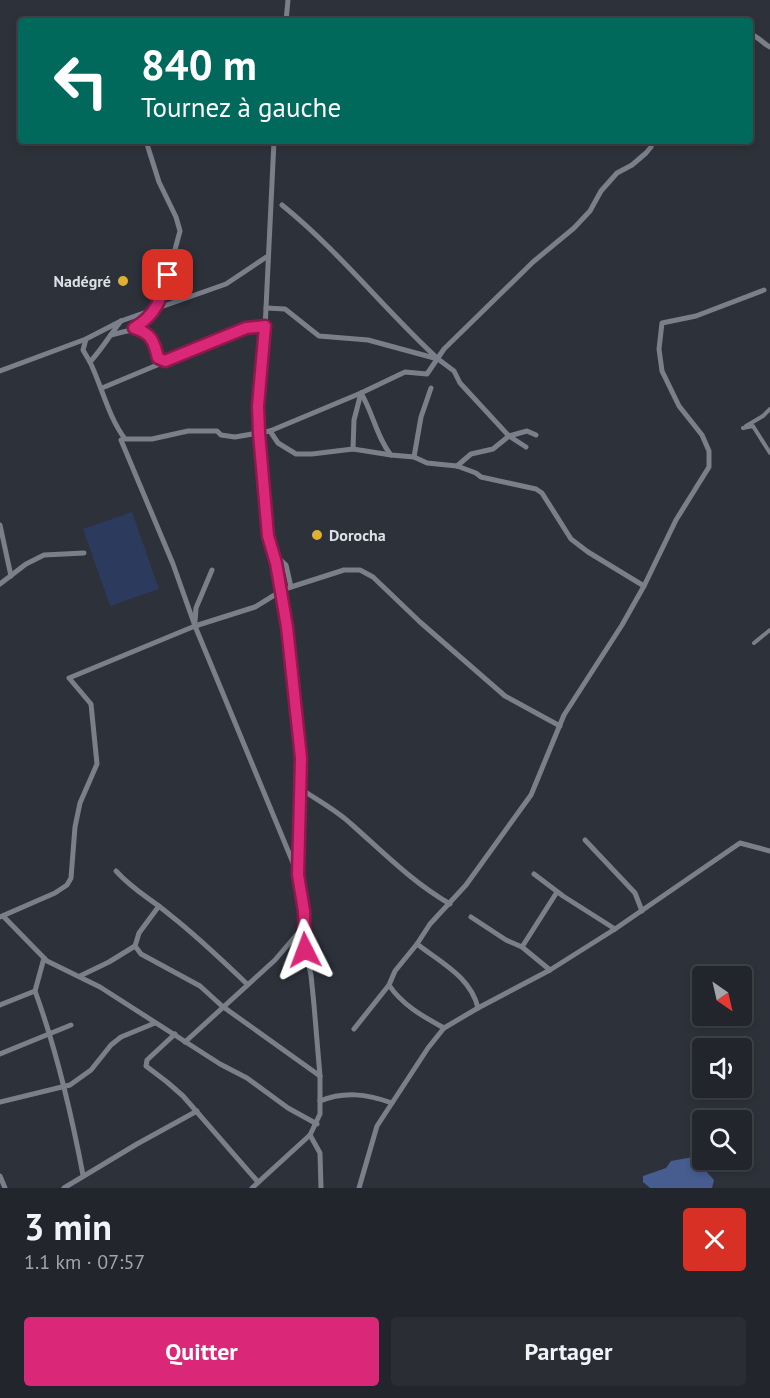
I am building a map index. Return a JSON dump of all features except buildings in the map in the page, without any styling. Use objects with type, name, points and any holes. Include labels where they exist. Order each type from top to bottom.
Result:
[{"type":"street","points":[[286,18],[288,0]]},
{"type":"street","points":[[753,35],[770,47]]},
{"type":"street","points":[[110,335],[134,328],[146,321],[161,301],[180,231],[176,217],[159,182],[147,144]]},
{"type":"street","points":[[252,1188],[310,1135],[320,1114],[320,1076],[314,995],[305,950],[304,911],[298,875],[301,758],[287,627],[274,554],[268,536],[259,433],[258,406],[265,326],[274,144]]},
{"type":"street","points":[[86,339],[83,350],[102,388],[114,424],[125,439],[152,439],[188,431],[217,431],[221,435],[235,436],[270,431],[362,393],[405,372],[427,374],[444,349],[533,262],[574,228],[590,211],[600,191],[616,173],[632,165],[646,153],[652,144]]},
{"type":"street","points":[[282,205],[311,229],[383,302],[406,329],[453,371],[460,383],[509,436],[526,447]]},
{"type":"street","points":[[0,371],[86,339],[121,321],[226,284],[268,256]]},
{"type":"street","points":[[354,1029],[389,985],[395,971],[430,924],[450,904],[531,795],[564,715],[644,585],[676,520],[709,467],[710,451],[702,435],[679,406],[663,371],[659,349],[662,323],[696,316],[764,290]]},
{"type":"street","points":[[266,308],[285,309],[319,336],[368,340],[438,359]]},
{"type":"street","points":[[90,362],[103,349],[121,321]]},
{"type":"street","points":[[102,388],[246,328],[265,326]]},
{"type":"street","points":[[134,328],[144,331],[152,339],[158,358],[165,361]]},
{"type":"street","points":[[414,457],[421,417],[431,388]]},
{"type":"street","points":[[353,449],[354,420],[362,393]]},
{"type":"street","points":[[362,393],[371,410],[383,446],[391,455]]},
{"type":"street","points":[[770,409],[743,428],[753,426],[770,453]]},
{"type":"street","points":[[270,431],[278,443],[296,454],[353,449],[414,457],[427,463],[457,466],[481,477],[536,489],[542,493],[571,539],[588,552],[644,585]]},
{"type":"street","points":[[457,466],[471,454],[493,448],[509,436],[527,431],[536,435]]},
{"type":"street","points":[[121,440],[298,875]]},
{"type":"street","points":[[0,525],[11,576]]},
{"type":"street","points":[[0,584],[26,564],[44,555],[84,553]]},
{"type":"street","points":[[274,554],[286,566],[291,587]]},
{"type":"street","points":[[195,626],[196,608],[212,570]]},
{"type":"street","points":[[316,1124],[288,1108],[247,1078],[80,976],[54,965],[1,917],[55,893],[67,885],[71,878],[80,803],[97,764],[91,704],[69,678],[195,626],[255,607],[291,587],[344,570],[360,570],[373,577],[420,622],[505,696],[560,726]]},
{"type":"street","points":[[754,643],[770,630]]},
{"type":"street","points":[[301,789],[348,821],[391,862],[428,892],[450,904]]},
{"type":"street","points":[[585,840],[635,893],[642,911]]},
{"type":"street","points":[[358,1188],[377,1126],[428,1048],[444,1028],[550,970],[642,911],[740,843],[770,851]]},
{"type":"street","points":[[116,871],[130,886],[159,906],[247,984]]},
{"type":"street","points":[[534,874],[557,892],[615,929]]},
{"type":"street","points":[[522,947],[557,892]]},
{"type":"street","points":[[80,976],[135,946],[139,933],[159,906]]},
{"type":"street","points":[[471,916],[506,940],[522,947],[550,970]]},
{"type":"street","points":[[185,1042],[275,960],[304,926]]},
{"type":"street","points":[[417,944],[459,975],[476,999],[478,1008]]},
{"type":"street","points":[[135,946],[141,954],[200,986],[222,1006],[320,1076]]},
{"type":"street","points":[[44,958],[35,991],[66,1087],[83,1175]]},
{"type":"street","points":[[389,985],[406,1004],[444,1028]]},
{"type":"street","points":[[0,1005],[35,991]]},
{"type":"street","points":[[0,1102],[66,1087],[91,1070],[111,1045],[121,1037],[155,1023]]},
{"type":"street","points":[[0,1054],[71,1025]]},
{"type":"street","points":[[175,1034],[147,1060],[146,1066],[167,1082],[197,1112],[258,1182]]},
{"type":"street","points":[[320,1101],[346,1094],[372,1096],[392,1103]]},
{"type":"street","points":[[64,1188],[137,1144],[197,1112]]},
{"type":"street","points":[[310,1135],[320,1153],[321,1188]]},
{"type":"street","points":[[0,1176],[5,1188]]},
{"type":"shaded area","points":[[132,512],[159,589],[110,606],[83,529]]},
{"type":"shaded area","points":[[692,1157],[692,1170],[705,1170],[714,1180],[712,1188],[650,1188],[643,1182],[643,1176],[666,1168],[671,1161]]},
{"type":"place","name":"Nadégré","points":[[123,281]]},
{"type":"place","name":"Dorocha","points":[[317,535]]},
{"type":"route","points":[[168,275],[161,301],[146,321],[134,328],[144,331],[152,339],[158,358],[165,361],[246,328],[265,326],[258,406],[259,433],[268,536],[276,563],[287,627],[301,758],[298,875],[304,911],[305,950]]}]
